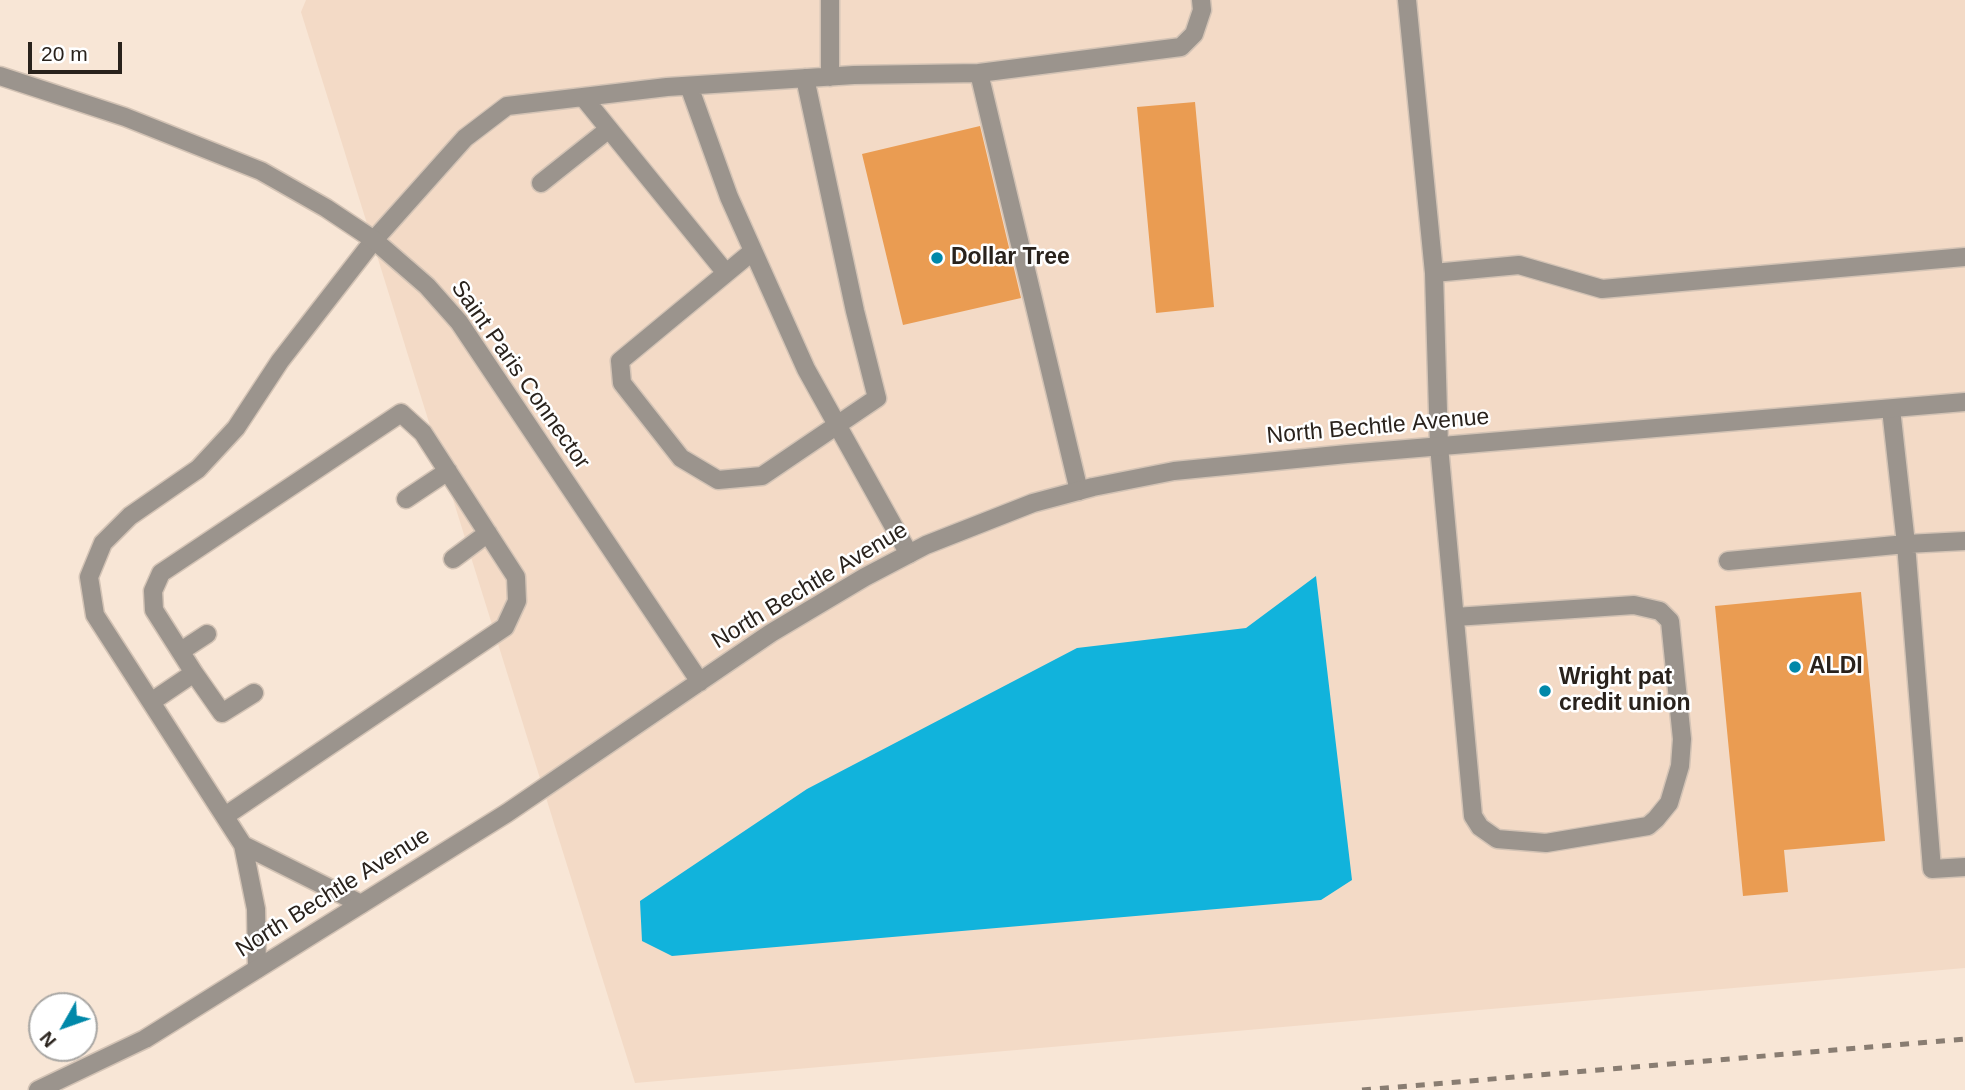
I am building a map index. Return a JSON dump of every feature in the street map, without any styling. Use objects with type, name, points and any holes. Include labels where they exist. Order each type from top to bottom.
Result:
[{"type":"street","points":[[830,0],[830,77]]},
{"type":"street","points":[[257,969],[256,909],[243,845],[95,615],[89,576],[103,543],[130,516],[198,469],[236,428],[280,361],[374,240],[465,138],[507,106],[690,86],[805,78],[979,73],[1181,47],[1194,34],[1202,10],[1201,0]]},
{"type":"street","points":[[1407,0],[1434,272],[1439,446],[1473,816],[1480,827],[1497,839],[1546,843],[1648,826],[1656,819],[1669,803],[1680,766],[1682,739],[1670,621],[1660,611],[1634,605],[1455,617]]},
{"type":"street","points":[[979,73],[1079,491]]},
{"type":"street","name":"Saint Paris Connector","points":[[0,76],[125,117],[261,171],[326,208],[374,240],[428,286],[459,322],[700,681]]},
{"type":"street","points":[[753,251],[620,361],[622,383],[681,458],[718,480],[762,476],[877,398],[855,311],[805,78]]},
{"type":"street","points":[[690,86],[729,197],[806,369],[909,554]]},
{"type":"street","points":[[583,97],[726,273]]},
{"type":"street","points":[[541,183],[609,129]]},
{"type":"street","points":[[1434,272],[1519,265],[1602,289],[1965,257]]},
{"type":"street","name":"North Bechtle Avenue","points":[[38,1090],[145,1039],[507,813],[771,633],[865,577],[926,545],[1033,503],[1174,471],[1965,402]]},
{"type":"street","points":[[1891,409],[1906,544],[1931,869],[1965,867]]},
{"type":"street","points":[[225,816],[505,627],[517,601],[516,577],[423,433],[401,413],[161,573],[153,591],[154,610],[222,713],[254,693]]},
{"type":"street","points":[[406,499],[448,471]]},
{"type":"street","points":[[453,559],[488,533]]},
{"type":"street","points":[[1728,561],[1965,541]]},
{"type":"street","points":[[181,651],[207,634]]},
{"type":"street","points":[[151,702],[194,673]]},
{"type":"street","points":[[243,845],[361,904]]},
{"type":"shaded area","points":[[306,0],[1965,0],[1965,968],[635,1083],[301,12]]},
{"type":"water","points":[[1316,576],[1352,880],[1321,900],[672,956],[642,941],[640,901],[807,789],[1077,648],[1246,628]]},
{"type":"building","points":[[1195,102],[1214,307],[1156,313],[1137,107]]},
{"type":"building","points":[[980,126],[1021,298],[903,325],[862,154]]},
{"type":"building","points":[[1861,592],[1885,841],[1784,850],[1788,892],[1743,896],[1715,606]]},
{"type":"railway","points":[[1362,1090],[1965,1039]]},
{"type":"place","name":"Dollar Tree","points":[[937,258]]},
{"type":"place","name":"ALDI","points":[[1795,667]]},
{"type":"place","name":"Wright pat credit union","points":[[1545,691]]}]
